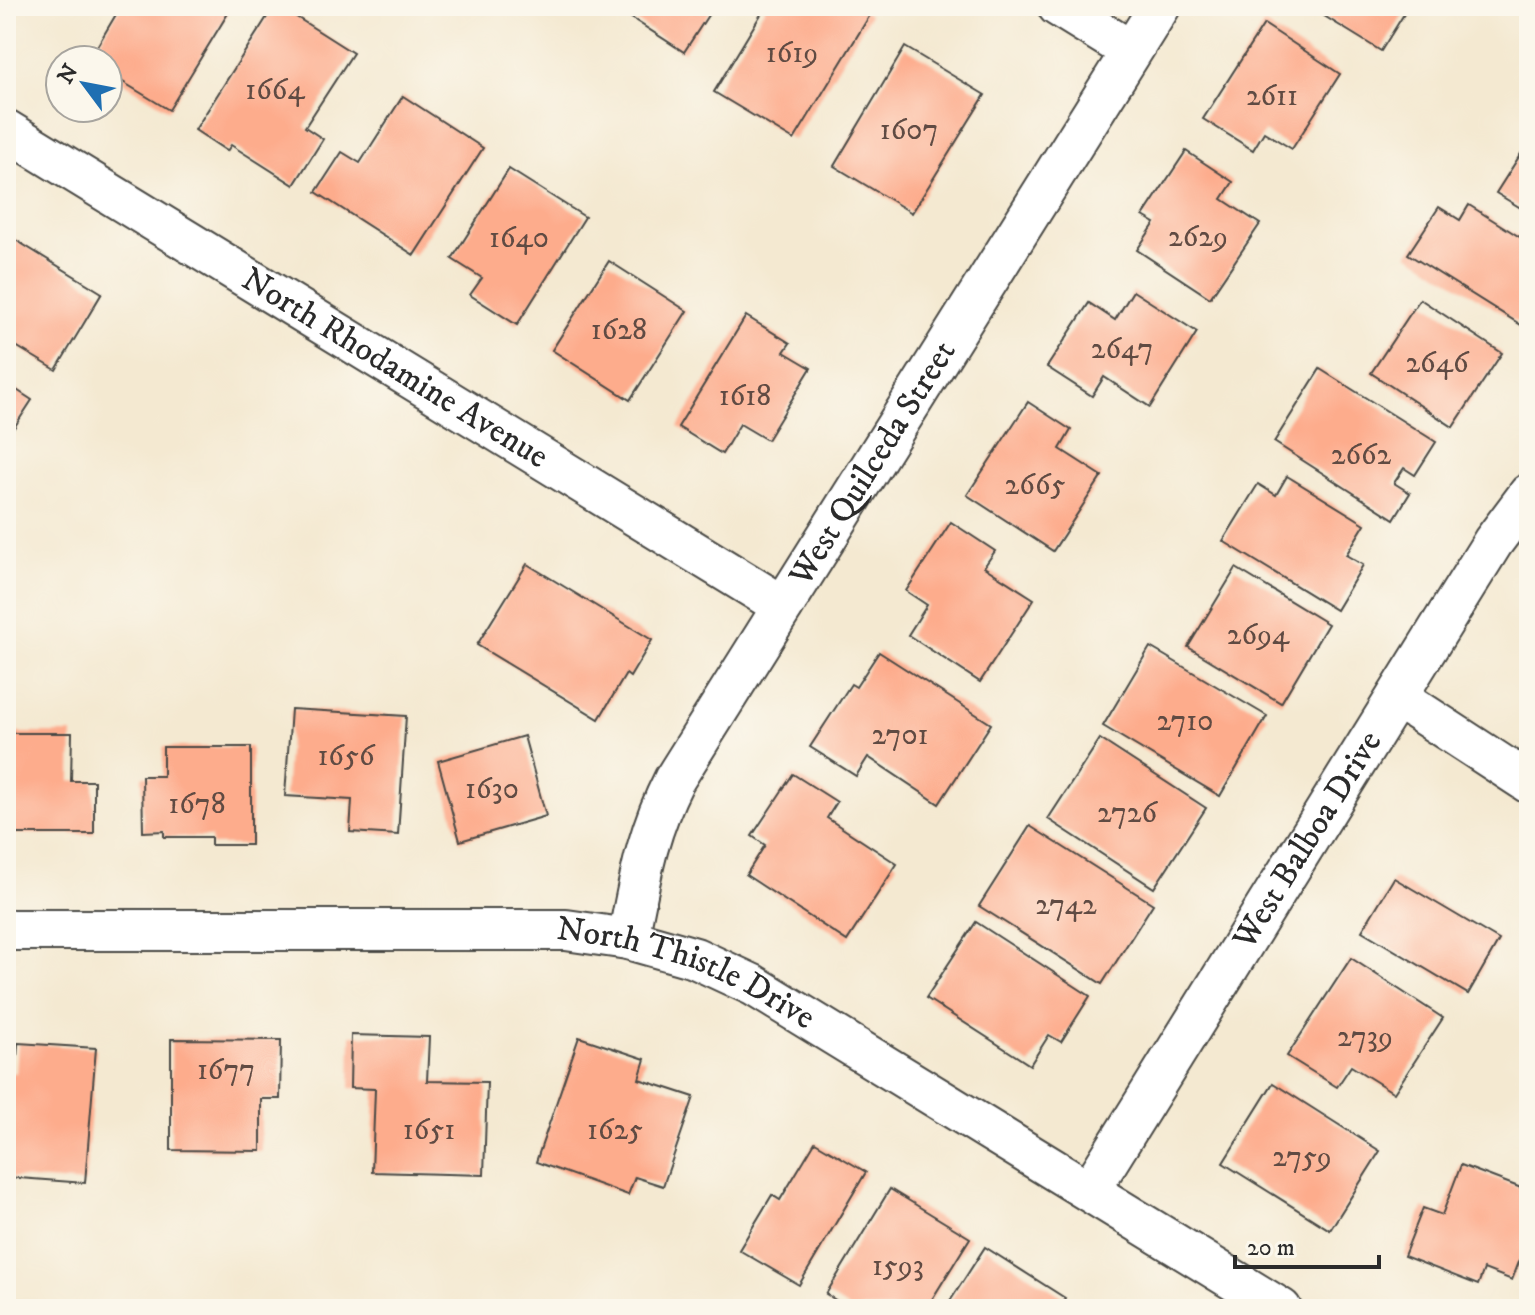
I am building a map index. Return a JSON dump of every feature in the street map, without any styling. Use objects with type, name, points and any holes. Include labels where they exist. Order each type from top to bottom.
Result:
[{"type":"street","points":[[1058,6],[1131,51]]},
{"type":"street","name":"West Quilceda Street","points":[[628,939],[647,843],[674,780],[1160,6]]},
{"type":"street","name":"North Rhodamine Avenue","points":[[6,130],[783,606]]},
{"type":"street","name":"West Balboa Drive","points":[[1090,1190],[1493,542],[1529,494]]},
{"type":"street","points":[[1397,697],[1529,783]]},
{"type":"street","name":"North Thistle Drive","points":[[6,930],[566,930],[628,939],[695,958],[753,985],[1281,1309]]},
{"type":"building","points":[[121,6],[223,6],[230,10],[169,110],[124,83],[124,44],[98,44]]},
{"type":"building","points":[[274,6],[279,6],[353,53],[305,127],[323,139],[294,185],[231,145],[227,151],[195,130]]},
{"type":"building","points":[[613,6],[714,6],[684,52]]},
{"type":"building","points":[[766,6],[855,6],[870,15],[794,140],[714,92]]},
{"type":"building","points":[[1308,6],[1409,6],[1381,51]]},
{"type":"building","points":[[1264,24],[1340,74],[1292,149],[1264,132],[1253,150],[1203,119]]},
{"type":"building","points":[[905,47],[985,95],[912,213],[834,166]]},
{"type":"building","points":[[403,96],[483,148],[414,255],[316,192],[342,152],[360,163]]},
{"type":"building","points":[[1529,141],[1529,213],[1496,193]]},
{"type":"building","points":[[1186,151],[1233,182],[1222,199],[1260,224],[1210,298],[1137,250],[1155,223],[1143,216]]},
{"type":"building","points":[[509,169],[585,217],[517,325],[470,295],[482,278],[452,259]]},
{"type":"building","points":[[1469,205],[1526,241],[1522,247],[1529,251],[1529,267],[1525,273],[1529,275],[1529,323],[1526,328],[1408,254],[1439,207],[1460,220]]},
{"type":"building","points":[[6,234],[102,293],[56,370],[6,340]]},
{"type":"building","points":[[609,261],[687,311],[630,400],[552,350]]},
{"type":"building","points":[[1133,291],[1197,332],[1150,407],[1104,377],[1092,396],[1047,367],[1089,303],[1115,320]]},
{"type":"building","points":[[1420,299],[1502,353],[1453,427],[1371,373]]},
{"type":"building","points":[[746,316],[790,343],[784,352],[811,368],[767,440],[740,424],[722,454],[678,427]]},
{"type":"building","points":[[1320,369],[1436,442],[1415,475],[1404,468],[1394,483],[1410,493],[1394,519],[1274,442]]},
{"type":"building","points":[[6,383],[32,400],[6,440]]},
{"type":"building","points":[[1028,402],[1071,430],[1060,449],[1102,476],[1053,551],[967,495]]},
{"type":"building","points":[[1287,476],[1365,524],[1346,555],[1363,565],[1336,610],[1223,541],[1258,484],[1276,495]]},
{"type":"building","points":[[951,522],[995,551],[984,567],[1034,599],[980,682],[908,635],[927,605],[906,591]]},
{"type":"building","points":[[527,564],[652,640],[630,677],[626,674],[599,719],[477,645]]},
{"type":"building","points":[[1236,568],[1328,624],[1281,703],[1188,647]]},
{"type":"building","points":[[1150,647],[1267,716],[1220,796],[1103,726]]},
{"type":"building","points":[[879,652],[991,724],[939,804],[868,757],[856,776],[810,747],[851,684],[856,687]]},
{"type":"building","points":[[291,709],[406,716],[398,835],[350,832],[352,800],[285,796]]},
{"type":"building","points":[[6,733],[72,733],[71,781],[94,781],[94,834],[6,834]]},
{"type":"building","points":[[524,736],[546,816],[460,841],[438,761]]},
{"type":"building","points":[[1100,739],[1206,808],[1154,888],[1048,819]]},
{"type":"building","points":[[163,747],[251,747],[251,845],[211,845],[211,837],[164,837],[164,831],[143,832],[142,776],[163,776]]},
{"type":"building","points":[[793,774],[837,802],[827,818],[897,864],[847,941],[746,875],[765,845],[752,836]]},
{"type":"building","points":[[1030,826],[1153,904],[1102,984],[979,906]]},
{"type":"building","points":[[1394,878],[1499,940],[1468,994],[1362,931]]},
{"type":"building","points":[[976,922],[1090,996],[1061,1042],[1049,1035],[1030,1065],[926,998]]},
{"type":"building","points":[[1351,958],[1443,1018],[1394,1093],[1351,1066],[1337,1087],[1287,1056]]},
{"type":"building","points":[[351,1035],[429,1037],[427,1081],[487,1082],[484,1175],[372,1172],[375,1089],[350,1088]]},
{"type":"building","points":[[579,1037],[645,1059],[639,1079],[694,1097],[663,1186],[635,1177],[628,1195],[536,1162]]},
{"type":"building","points":[[171,1039],[281,1040],[280,1099],[261,1099],[261,1151],[171,1150]]},
{"type":"building","points":[[18,1043],[96,1048],[85,1183],[6,1177],[6,1072],[16,1073]]},
{"type":"building","points":[[1273,1083],[1380,1151],[1330,1230],[1223,1163]]},
{"type":"building","points":[[815,1142],[866,1172],[799,1285],[739,1250],[772,1195],[780,1200]]},
{"type":"building","points":[[1461,1165],[1529,1191],[1529,1236],[1512,1280],[1484,1269],[1478,1285],[1404,1256],[1423,1208],[1442,1215]]},
{"type":"building","points":[[890,1189],[970,1238],[926,1309],[850,1309],[826,1294]]},
{"type":"building","points":[[985,1247],[1065,1298],[1058,1309],[945,1309]]}]
